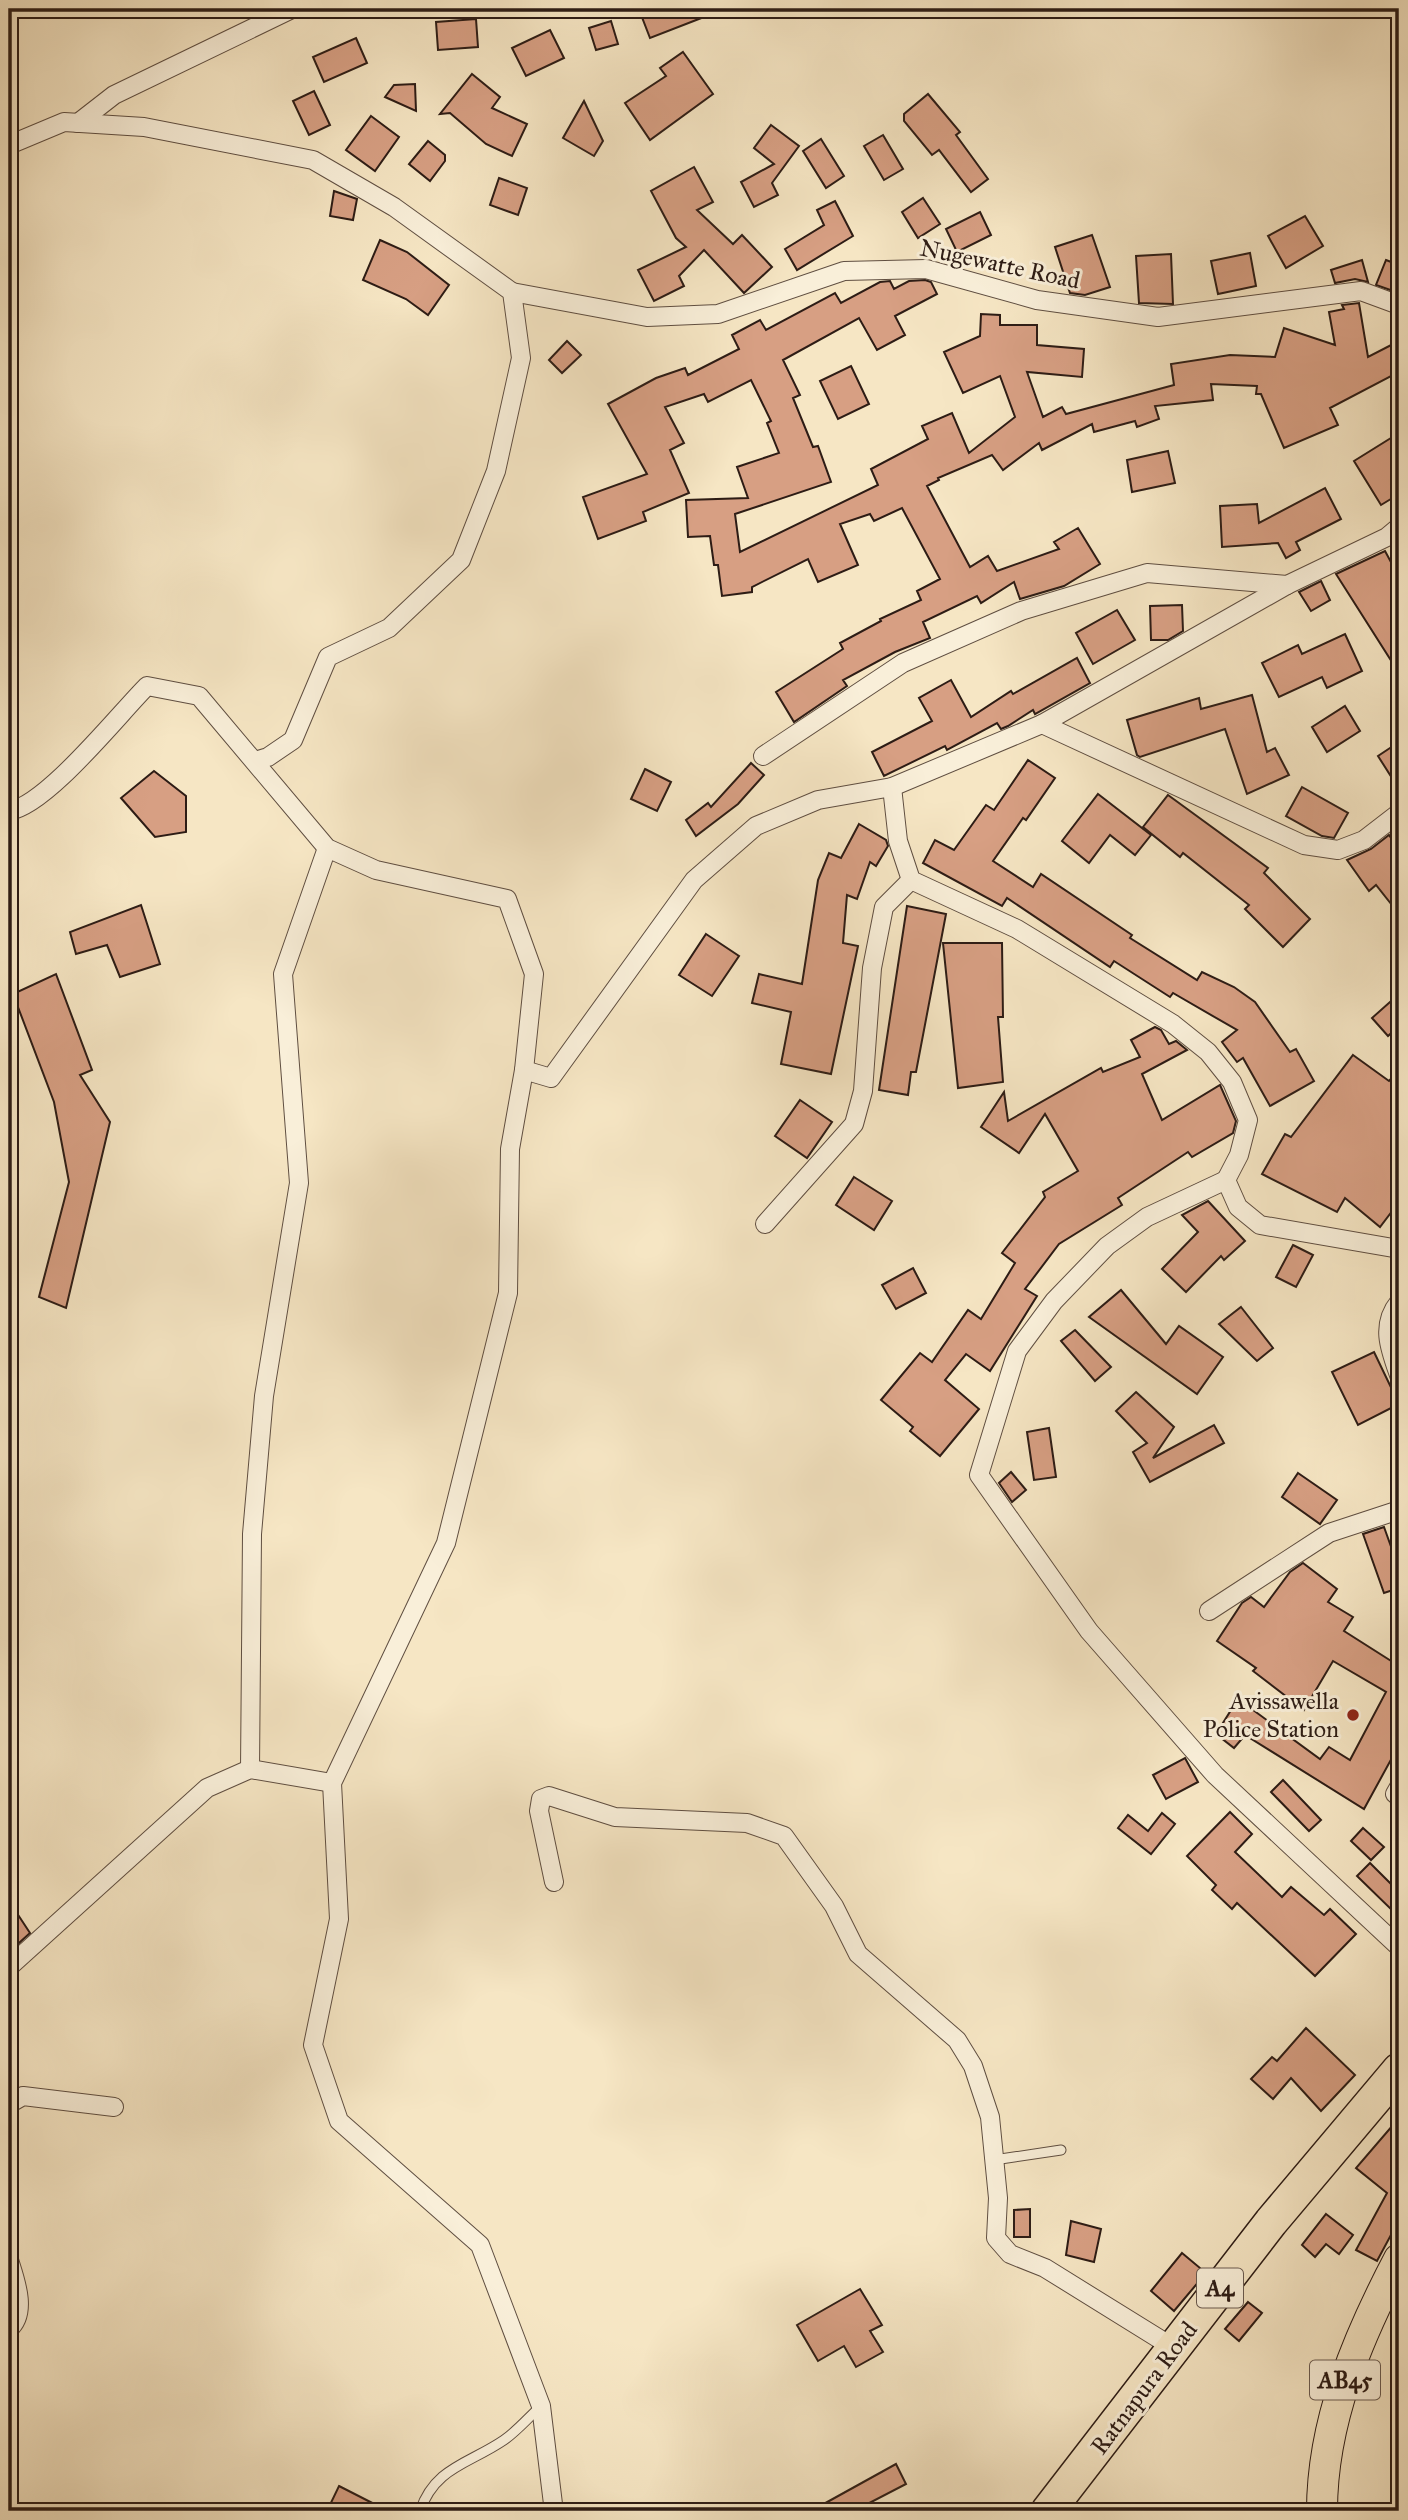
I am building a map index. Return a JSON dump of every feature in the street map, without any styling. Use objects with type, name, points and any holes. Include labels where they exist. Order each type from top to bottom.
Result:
[{"type":"highway","name":"Ratnapura Road","points":[[1048,2511],[1271,2222],[1399,2070]]},
{"type":"main road","name":"AB45","points":[[1322,2511],[1322,2473],[1350,2361],[1399,2259]]},
{"type":"street","points":[[78,123],[114,95],[292,9]]},
{"type":"street","points":[[9,145],[64,122],[144,127],[313,160],[394,207],[512,292],[521,358],[496,471],[461,560],[389,628],[328,657],[293,740],[262,759]]},
{"type":"street","name":"Nugewatte Road","points":[[512,292],[647,317],[718,314],[844,271],[926,269],[1037,300],[1158,317],[1361,291],[1399,305]]},
{"type":"street","points":[[524,1070],[551,1078],[694,880],[755,826],[818,800],[892,787],[1042,724],[1287,585],[1395,538]]},
{"type":"street","points":[[763,756],[903,663],[1021,611],[1147,573],[1287,585]]},
{"type":"street","points":[[9,811],[19,810],[63,776],[147,686],[198,696],[262,759],[327,848],[376,870],[507,899],[534,974],[524,1070],[509,1149],[508,1293],[446,1543],[332,1783],[339,1919],[313,2045],[340,2121],[480,2245],[541,2406],[553,2504],[550,2511]]},
{"type":"street","points":[[1042,724],[1304,845],[1338,850],[1364,840],[1399,813]]},
{"type":"street","points":[[892,787],[898,841],[911,880],[1017,929],[1173,1024],[1208,1052],[1232,1082],[1248,1121],[1239,1155],[1226,1180],[1147,1217],[1107,1245],[1054,1301],[1017,1351],[979,1475],[1089,1631],[1216,1775],[1399,1947]]},
{"type":"street","points":[[250,1769],[252,1534],[264,1396],[299,1183],[284,974],[327,848]]},
{"type":"street","points":[[765,1224],[854,1124],[863,1091],[872,968],[884,907],[911,880]]},
{"type":"street","points":[[1226,1180],[1238,1207],[1260,1225],[1399,1249]]},
{"type":"street","points":[[1399,1302],[1392,1311],[1387,1343],[1399,1375]]},
{"type":"street","points":[[1209,1611],[1329,1532],[1399,1510]]},
{"type":"street","points":[[9,1966],[208,1788],[250,1769],[332,1783]]},
{"type":"street","points":[[554,1882],[539,1811],[541,1799],[549,1796],[615,1816],[747,1823],[784,1836],[834,1906],[858,1954],[957,2040],[973,2066],[990,2117],[998,2197],[996,2238],[1010,2254],[1045,2267],[1174,2348]]},
{"type":"street","points":[[9,2104],[23,2096],[114,2107]]},
{"type":"street","points":[[9,2260],[18,2288],[18,2311],[9,2329]]},
{"type":"lane","points":[[994,2160],[1061,2150]]},
{"type":"lane","points":[[420,2511],[427,2491],[455,2466],[505,2440],[541,2406]]},
{"type":"building","points":[[648,9],[722,10],[650,38],[640,12]]},
{"type":"building","points":[[476,19],[478,47],[438,50],[436,22]]},
{"type":"building","points":[[611,21],[618,44],[596,50],[589,28]]},
{"type":"building","points":[[550,30],[564,58],[526,76],[512,48]]},
{"type":"building","points":[[356,38],[367,63],[324,82],[313,57]]},
{"type":"building","points":[[683,52],[713,94],[650,140],[625,103],[666,76],[660,68]]},
{"type":"building","points":[[472,74],[500,97],[492,108],[527,124],[512,156],[486,144],[450,113],[440,114]]},
{"type":"building","points":[[415,84],[416,111],[385,97],[394,85]]},
{"type":"building","points":[[314,91],[330,125],[309,135],[293,101]]},
{"type":"building","points":[[928,94],[960,132],[956,135],[988,179],[971,192],[939,150],[932,155],[904,121],[904,114]]},
{"type":"building","points":[[584,101],[603,141],[594,156],[563,138]]},
{"type":"building","points":[[371,116],[399,137],[375,171],[346,150]]},
{"type":"building","points":[[771,125],[799,146],[772,183],[778,195],[754,207],[741,182],[774,164],[754,148]]},
{"type":"building","points":[[883,135],[903,169],[884,180],[864,146]]},
{"type":"building","points":[[821,139],[844,176],[826,188],[803,151]]},
{"type":"building","points":[[428,141],[445,155],[445,161],[430,181],[409,164]]},
{"type":"building","points":[[694,167],[713,202],[697,210],[733,244],[742,235],[772,267],[744,293],[704,250],[679,276],[684,286],[654,301],[638,270],[686,247],[676,238],[651,191]]},
{"type":"building","points":[[499,178],[527,188],[518,215],[490,205]]},
{"type":"building","points":[[334,191],[357,199],[353,220],[330,216]]},
{"type":"building","points":[[923,198],[940,224],[918,238],[902,212]]},
{"type":"building","points":[[835,201],[853,236],[797,270],[785,249],[824,225],[817,210]]},
{"type":"building","points":[[980,212],[991,235],[957,252],[946,229]]},
{"type":"building","points":[[1305,216],[1323,246],[1286,268],[1268,236]]},
{"type":"building","points":[[1092,235],[1110,287],[1085,295],[1070,293],[1055,247]]},
{"type":"building","points":[[380,240],[407,252],[449,285],[428,315],[406,299],[363,280]]},
{"type":"building","points":[[1250,253],[1256,286],[1218,294],[1211,261]]},
{"type":"building","points":[[1171,254],[1173,304],[1139,303],[1136,256]]},
{"type":"building","points":[[1362,260],[1368,282],[1355,279],[1335,283],[1331,270]]},
{"type":"building","points":[[1386,260],[1399,265],[1399,293],[1376,285]]},
{"type":"building","points":[[890,281],[894,289],[909,281],[931,282],[937,294],[895,316],[905,335],[877,350],[859,318],[783,360],[800,395],[793,398],[813,447],[818,446],[831,482],[735,514],[740,552],[878,485],[871,469],[928,439],[922,426],[952,413],[969,453],[1015,417],[1000,376],[963,393],[944,352],[980,336],[981,314],[1000,315],[1000,325],[1037,325],[1037,345],[1084,349],[1082,377],[1027,372],[1043,417],[1062,407],[1066,414],[1174,385],[1171,364],[1230,355],[1275,357],[1284,328],[1335,345],[1329,312],[1344,309],[1342,305],[1359,303],[1368,357],[1399,341],[1399,372],[1330,408],[1338,425],[1284,448],[1261,394],[1256,394],[1257,386],[1211,384],[1213,400],[1155,406],[1159,419],[1137,427],[1135,421],[1094,432],[1092,424],[1042,450],[1039,443],[1003,470],[992,455],[938,478],[939,480],[927,486],[970,567],[988,556],[997,571],[1059,549],[1054,542],[1078,528],[1100,564],[1064,586],[1020,599],[1014,582],[981,603],[977,596],[923,622],[930,638],[895,652],[843,680],[847,686],[794,722],[776,692],[843,649],[840,643],[881,621],[880,619],[921,600],[917,591],[940,579],[902,508],[874,521],[870,514],[840,524],[858,565],[818,582],[808,559],[752,587],[752,592],[722,596],[718,565],[714,565],[710,536],[688,537],[686,500],[748,498],[737,467],[779,453],[767,423],[771,421],[751,380],[708,402],[704,394],[665,407],[684,443],[670,450],[689,493],[643,512],[646,521],[598,539],[583,497],[647,474],[608,404],[656,378],[685,368],[688,375],[739,349],[732,335],[760,320],[766,330],[835,293],[841,303],[880,282]]},
{"type":"building","points":[[567,341],[581,355],[562,373],[549,360]]},
{"type":"building","points":[[851,366],[869,404],[838,419],[820,381]]},
{"type":"building","points":[[1399,433],[1399,494],[1381,505],[1354,461]]},
{"type":"building","points":[[1168,451],[1175,483],[1132,492],[1127,460]]},
{"type":"building","points":[[1325,488],[1341,519],[1296,542],[1300,550],[1286,558],[1278,543],[1222,547],[1220,506],[1257,504],[1259,523]]},
{"type":"building","points":[[1385,551],[1399,577],[1399,673],[1336,574]]},
{"type":"building","points":[[1321,581],[1330,600],[1311,611],[1299,592]]},
{"type":"building","points":[[1182,605],[1183,631],[1168,640],[1151,640],[1150,606]]},
{"type":"building","points":[[1117,610],[1135,640],[1093,664],[1076,633]]},
{"type":"building","points":[[1345,634],[1362,671],[1327,688],[1322,677],[1279,697],[1262,663],[1298,645],[1302,654]]},
{"type":"building","points":[[1077,658],[1090,683],[1035,714],[1033,710],[1001,729],[997,723],[947,750],[945,746],[884,776],[872,752],[932,721],[919,698],[951,680],[971,717],[1011,691],[1013,694]]},
{"type":"building","points":[[1252,695],[1267,752],[1275,748],[1289,775],[1247,794],[1225,729],[1140,757],[1137,755],[1127,720],[1199,698],[1201,709]]},
{"type":"building","points":[[1345,706],[1360,731],[1327,752],[1312,727]]},
{"type":"building","points":[[1399,742],[1399,789],[1378,756]]},
{"type":"building","points":[[1028,760],[1055,778],[993,861],[1033,887],[1041,874],[1132,935],[1130,938],[1197,980],[1202,972],[1234,987],[1255,1002],[1290,1052],[1296,1049],[1314,1081],[1270,1106],[1243,1058],[1237,1062],[1222,1042],[1237,1030],[1173,993],[1170,997],[1114,961],[1110,967],[1007,898],[1002,906],[923,863],[935,840],[954,850],[986,805],[994,810]]},
{"type":"building","points":[[751,763],[764,775],[738,804],[696,836],[686,820],[708,803],[711,807]]},
{"type":"building","points":[[645,769],[671,782],[657,811],[631,799]]},
{"type":"building","points":[[154,771],[186,796],[186,832],[155,837],[121,798]]},
{"type":"building","points":[[1302,787],[1348,813],[1334,838],[1322,836],[1286,816]]},
{"type":"building","points":[[1098,794],[1151,835],[1135,855],[1110,835],[1089,863],[1062,841]]},
{"type":"building","points":[[1168,795],[1268,868],[1264,873],[1310,919],[1283,947],[1245,909],[1249,905],[1183,853],[1180,857],[1143,827]]},
{"type":"building","points":[[859,824],[886,840],[888,846],[876,866],[870,862],[857,899],[847,895],[843,943],[858,946],[831,1074],[781,1064],[791,1012],[752,1003],[759,974],[802,984],[818,880],[829,853],[841,858]]},
{"type":"building","points":[[1389,835],[1399,850],[1399,914],[1376,885],[1369,891],[1347,860],[1371,849]]},
{"type":"building","points":[[141,905],[160,964],[120,977],[107,945],[76,954],[70,932]]},
{"type":"building","points":[[907,906],[946,914],[916,1072],[911,1072],[908,1095],[879,1090]]},
{"type":"building","points":[[706,934],[739,956],[712,996],[679,975]]},
{"type":"building","points":[[943,943],[1002,943],[1003,1017],[998,1017],[1003,1082],[958,1088]]},
{"type":"building","points":[[56,974],[92,1070],[80,1075],[110,1122],[66,1308],[39,1297],[69,1182],[54,1102],[13,994]]},
{"type":"building","points":[[1399,994],[1399,1026],[1388,1036],[1372,1018]]},
{"type":"building","points":[[1155,1027],[1161,1030],[1169,1044],[1176,1041],[1187,1050],[1142,1074],[1162,1120],[1220,1085],[1236,1121],[1233,1133],[1192,1157],[1188,1152],[1118,1198],[1122,1205],[1059,1244],[1025,1289],[1037,1296],[990,1371],[966,1354],[945,1380],[979,1409],[940,1456],[910,1431],[913,1427],[881,1400],[920,1353],[932,1362],[968,1310],[981,1319],[1015,1263],[1002,1253],[1045,1197],[1043,1192],[1078,1171],[1045,1114],[1019,1153],[981,1127],[1004,1092],[1008,1121],[1101,1068],[1103,1072],[1140,1057],[1131,1040]]},
{"type":"building","points":[[1353,1055],[1389,1081],[1399,1070],[1399,1202],[1380,1227],[1345,1198],[1337,1212],[1262,1174],[1285,1134],[1291,1137]]},
{"type":"building","points":[[800,1100],[832,1122],[807,1158],[775,1136]]},
{"type":"building","points":[[854,1177],[892,1201],[874,1230],[836,1205]]},
{"type":"building","points":[[1208,1201],[1245,1241],[1224,1260],[1221,1256],[1186,1292],[1162,1269],[1198,1232],[1182,1215]]},
{"type":"building","points":[[1293,1245],[1313,1255],[1296,1287],[1276,1277]]},
{"type":"building","points":[[913,1268],[926,1293],[896,1309],[882,1285]]},
{"type":"building","points":[[1121,1290],[1166,1344],[1179,1326],[1223,1357],[1197,1394],[1089,1317]]},
{"type":"building","points":[[1241,1307],[1273,1348],[1257,1361],[1219,1324]]},
{"type":"building","points":[[1075,1330],[1111,1367],[1095,1381],[1061,1341]]},
{"type":"building","points":[[1374,1352],[1399,1404],[1358,1425],[1332,1372]]},
{"type":"building","points":[[1136,1392],[1174,1427],[1153,1458],[1214,1425],[1224,1443],[1150,1482],[1133,1452],[1147,1443],[1116,1411]]},
{"type":"building","points":[[1049,1428],[1056,1477],[1034,1480],[1027,1432]]},
{"type":"building","points":[[1011,1472],[1026,1490],[1012,1502],[999,1483]]},
{"type":"building","points":[[1298,1473],[1337,1500],[1320,1524],[1282,1497]]},
{"type":"building","points":[[1384,1527],[1399,1569],[1399,1588],[1384,1593],[1363,1534]]},
{"type":"building","points":[[1303,1563],[1337,1589],[1328,1602],[1353,1617],[1344,1631],[1399,1666],[1399,1745],[1364,1809],[1245,1735],[1234,1748],[1216,1734],[1238,1699],[1320,1759],[1329,1747],[1350,1760],[1386,1692],[1333,1661],[1304,1710],[1253,1671],[1256,1668],[1217,1641],[1242,1603],[1251,1597],[1264,1607],[1290,1572]]},
{"type":"building","points":[[1185,1758],[1198,1782],[1166,1799],[1153,1775]]},
{"type":"building","points":[[1283,1780],[1321,1820],[1309,1831],[1271,1792]]},
{"type":"building","points":[[1230,1812],[1252,1834],[1235,1852],[1282,1897],[1291,1887],[1324,1915],[1330,1909],[1356,1934],[1315,1976],[1237,1903],[1232,1909],[1212,1890],[1216,1885],[1187,1856]]},
{"type":"building","points":[[1162,1813],[1175,1824],[1151,1854],[1118,1828],[1128,1815],[1148,1831]]},
{"type":"building","points":[[1363,1828],[1384,1847],[1371,1860],[1351,1841]]},
{"type":"building","points":[[1370,1863],[1399,1892],[1399,1917],[1357,1876]]},
{"type":"building","points":[[9,1901],[30,1933],[9,1952]]},
{"type":"building","points":[[1306,2028],[1355,2075],[1321,2111],[1291,2078],[1273,2099],[1251,2079],[1272,2057],[1277,2061]]},
{"type":"building","points":[[1399,2118],[1399,2220],[1377,2261],[1356,2250],[1387,2193],[1356,2168]]},
{"type":"building","points":[[1030,2209],[1030,2237],[1014,2237],[1014,2210]]},
{"type":"building","points":[[1326,2214],[1353,2235],[1339,2254],[1326,2244],[1315,2257],[1302,2245]]},
{"type":"building","points":[[1071,2221],[1101,2229],[1094,2262],[1066,2255]]},
{"type":"building","points":[[1182,2253],[1206,2273],[1174,2311],[1151,2291]]},
{"type":"building","points":[[860,2289],[882,2325],[870,2331],[883,2352],[856,2367],[844,2346],[818,2361],[797,2325]]},
{"type":"building","points":[[1248,2302],[1262,2313],[1239,2341],[1225,2329]]},
{"type":"building","points":[[896,2464],[906,2484],[854,2511],[811,2511]]},
{"type":"building","points":[[339,2486],[388,2511],[327,2511]]},
{"type":"place","name":"Avissawella Police Station","points":[[1353,1715]]}]
